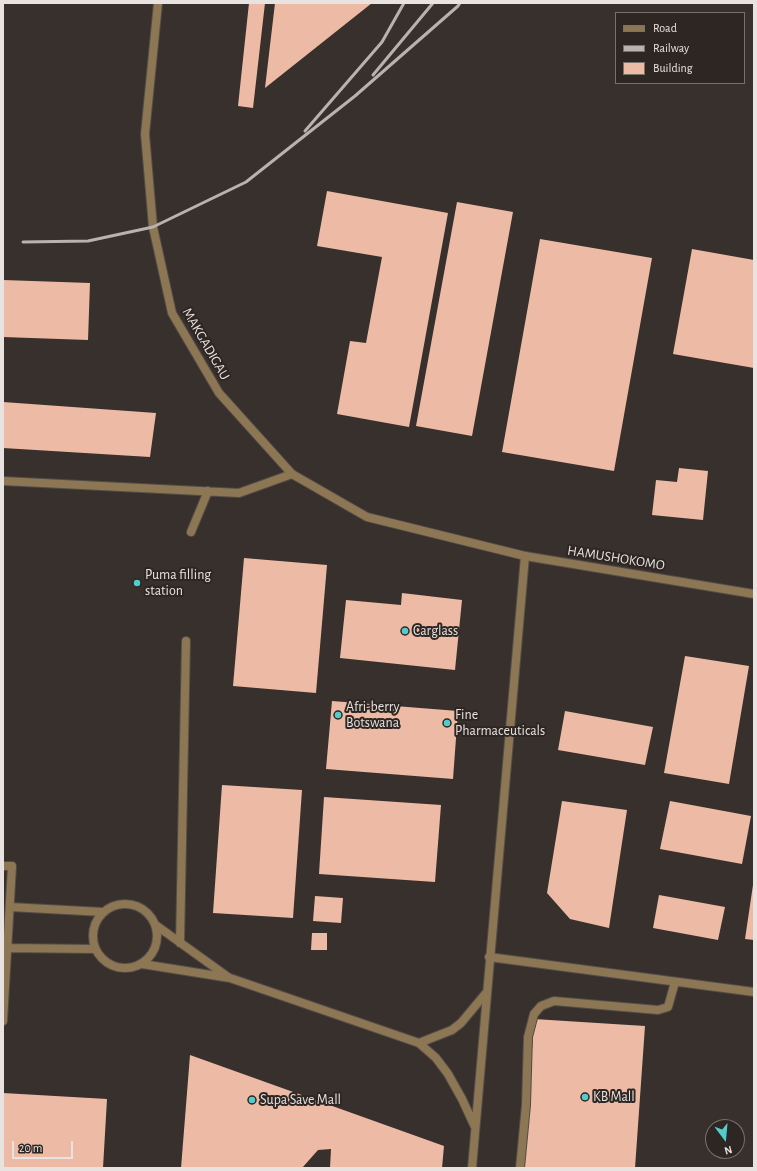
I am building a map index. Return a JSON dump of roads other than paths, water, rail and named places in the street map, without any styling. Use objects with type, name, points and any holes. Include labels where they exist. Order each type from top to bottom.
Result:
[{"type":"street","name":"MAKGADIGAU","points":[[158,3],[145,134],[153,227],[172,313],[219,393],[292,474],[367,517],[475,544]]},
{"type":"street","points":[[3,481],[239,492],[292,474]]},
{"type":"street","points":[[191,532],[208,491]]},
{"type":"street","name":"HAMUSHOKOMO","points":[[475,544],[524,556],[754,594]]},
{"type":"street","points":[[472,1168],[524,556]]},
{"type":"street","points":[[180,943],[186,641]]},
{"type":"street","points":[[3,866],[12,866],[3,1021]]},
{"type":"street","points":[[125,903],[144,909],[152,917],[157,926],[158,937],[156,947],[150,957],[142,964],[131,968],[121,968],[110,965],[102,958],[95,949],[93,938],[94,927],[98,918],[103,912],[114,905],[125,903]]},
{"type":"street","points":[[10,907],[103,912]]},
{"type":"street","points":[[157,926],[230,978]]},
{"type":"street","points":[[8,948],[95,949]]},
{"type":"street","points":[[489,957],[754,992]]},
{"type":"street","points":[[142,964],[230,978],[419,1043],[436,1058],[448,1074],[462,1099],[475,1128]]},
{"type":"street","points":[[520,1168],[526,1105],[528,1037],[534,1014],[541,1006],[554,1001],[658,1010],[668,1007],[675,982]]},
{"type":"street","points":[[419,1043],[452,1030],[462,1023],[486,993]]},
{"type":"railway","points":[[305,131],[382,42],[404,3]]},
{"type":"railway","points":[[373,75],[433,3]]},
{"type":"railway","points":[[23,242],[88,241],[153,227],[246,182],[355,96],[460,3]]},
{"type":"place","name":"Puma filling station","points":[[137,583]]},
{"type":"place","name":"Carglass","points":[[405,631]]},
{"type":"place","name":"Afri-berry Botswana","points":[[338,715]]},
{"type":"place","name":"Fine Pharmaceuticals","points":[[447,723]]},
{"type":"place","name":"KB Mall","points":[[585,1097]]},
{"type":"place","name":"Supa Save Mall","points":[[252,1100]]}]
